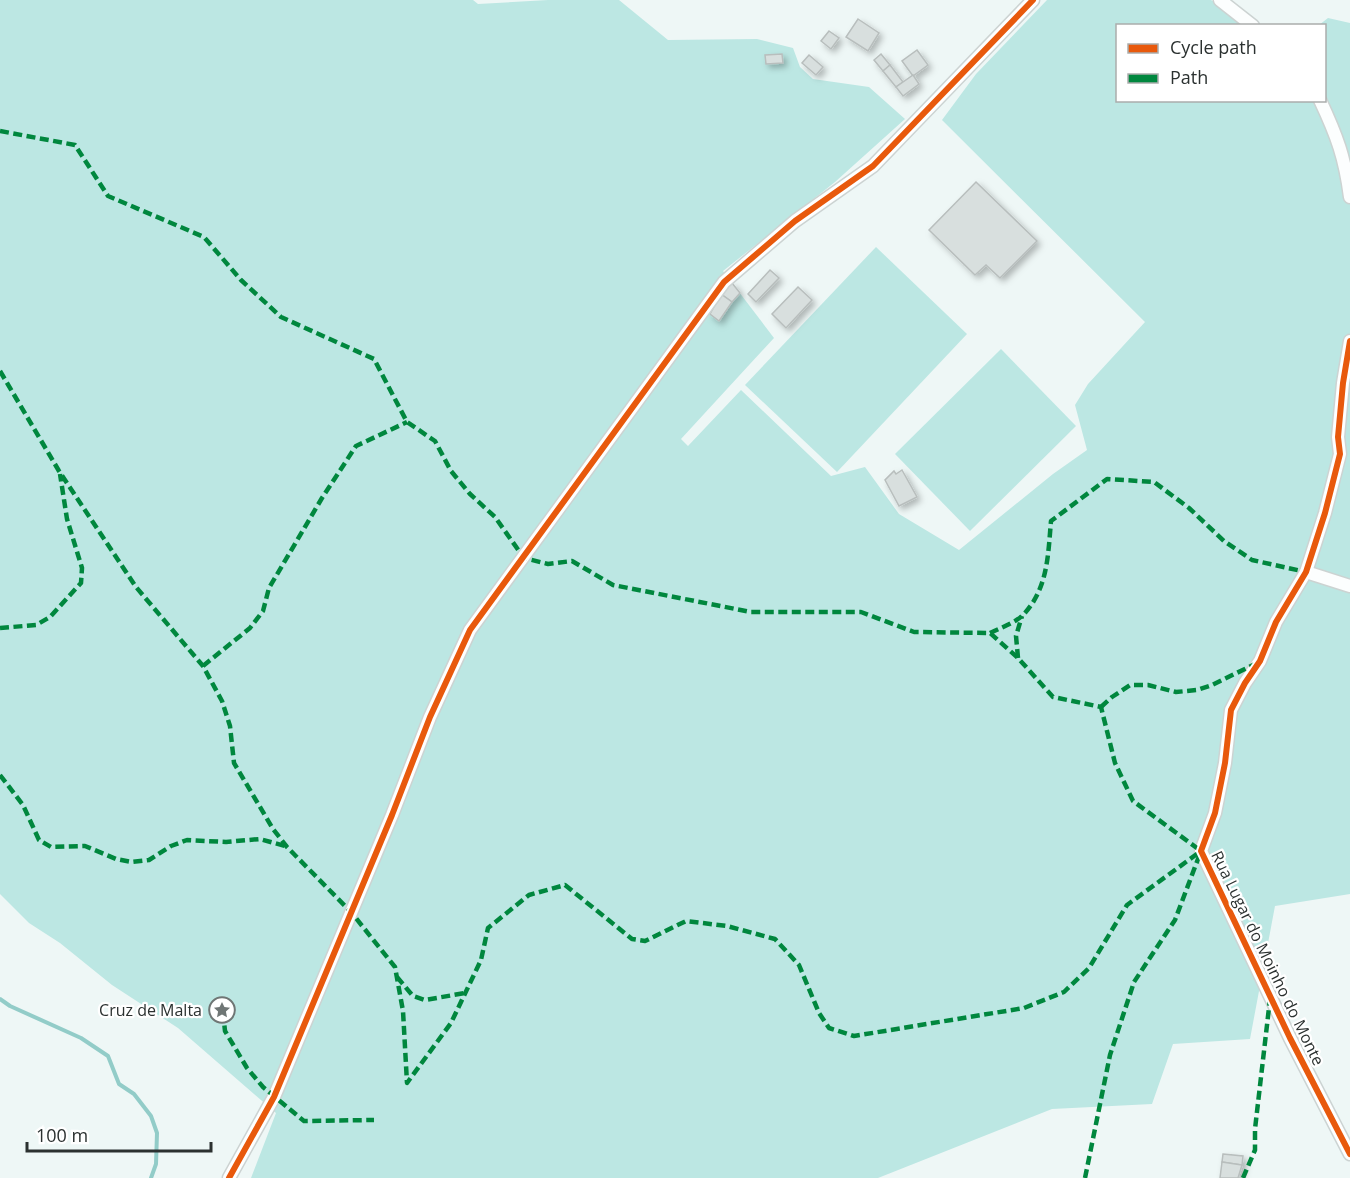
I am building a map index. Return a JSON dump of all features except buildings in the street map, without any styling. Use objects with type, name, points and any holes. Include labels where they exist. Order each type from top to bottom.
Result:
[{"type":"street","points":[[230,1178],[274,1097],[392,815],[430,717],[470,630],[724,282],[795,221],[873,166],[1033,0]]},
{"type":"street","points":[[1220,0],[1250,24]]},
{"type":"street","points":[[1321,102],[1340,145],[1346,165],[1350,197]]},
{"type":"street","name":"Rua Lugar do Moinho do Monte","points":[[1350,341],[1343,382],[1338,437],[1340,454],[1325,513],[1306,572],[1276,622],[1260,661],[1231,710],[1225,763],[1215,813],[1201,850],[1290,1038],[1350,1154]]},
{"type":"street","points":[[1306,572],[1350,586]]},
{"type":"shaded area","points":[[0,0],[473,0],[478,4],[548,0],[619,0],[668,40],[757,39],[793,48],[800,67],[813,79],[869,87],[905,119],[835,182],[723,271],[774,338],[681,439],[688,446],[741,390],[831,476],[865,467],[899,514],[959,550],[1053,474],[1087,450],[1075,405],[1088,384],[1145,322],[942,120],[976,74],[1047,0],[1211,0],[1244,24],[1116,24],[1116,102],[1326,102],[1326,24],[1320,24],[1328,18],[1350,23],[1350,894],[1275,906],[1250,1039],[1173,1044],[1152,1104],[1052,1109],[878,1178],[251,1178],[276,1113],[178,1028],[112,985],[60,943],[29,923],[0,894]]},
{"type":"shaded area","points":[[876,247],[967,334],[837,472],[745,385]]},
{"type":"shaded area","points":[[1001,349],[1076,426],[970,531],[895,454]]},
{"type":"waterway","points":[[0,999],[10,1006],[81,1038],[108,1056],[119,1084],[134,1094],[151,1116],[157,1133],[156,1164],[151,1178]]},
{"type":"marked path","points":[[0,131],[75,145],[108,196],[204,237],[241,280],[281,317],[374,359],[407,422],[435,441],[451,471],[470,494],[495,517],[524,558],[548,564],[572,561],[613,585],[751,612],[861,612],[914,632],[990,633],[1018,658],[1053,697],[1101,707],[1115,763],[1133,801],[1201,851]]},
{"type":"marked path","points":[[0,371],[59,471],[136,587],[203,666],[222,701],[230,726],[234,763],[273,829],[287,847],[351,912],[395,967],[403,1011],[407,1083],[451,1023],[481,960],[488,928],[529,895],[565,885],[632,939],[645,941],[686,921],[727,926],[775,939],[799,965],[819,1013],[829,1028],[854,1036],[1024,1008],[1064,992],[1089,968],[1127,905],[1201,851]]},
{"type":"marked path","points":[[203,666],[250,628],[263,611],[269,588],[322,498],[356,446],[407,422]]},
{"type":"marked path","points":[[0,628],[36,625],[50,617],[81,583],[82,568],[67,519],[60,474]]},
{"type":"marked path","points":[[990,633],[1020,618],[1038,594],[1045,571],[1051,521],[1107,479],[1154,482],[1189,508],[1224,541],[1252,560],[1306,572]]},
{"type":"marked path","points":[[1018,658],[1016,636],[1022,616]]},
{"type":"marked path","points":[[1101,707],[1130,685],[1148,685],[1176,692],[1197,690],[1255,664]]},
{"type":"marked path","points":[[0,775],[23,805],[39,840],[51,847],[85,846],[116,859],[132,862],[149,860],[171,846],[187,840],[226,842],[260,839],[285,846]]},
{"type":"marked path","points":[[1085,1178],[1110,1055],[1134,982],[1175,920],[1201,851]]},
{"type":"marked path","points":[[397,977],[413,996],[425,1000],[465,993]]},
{"type":"marked path","points":[[1243,1178],[1255,1150],[1255,1129],[1270,999]]},
{"type":"marked path","points":[[223,1012],[225,1031],[247,1068],[263,1087],[304,1121],[374,1120]]},
{"type":"cycle path","points":[[229,1178],[274,1097],[392,815],[430,717],[470,630],[724,282],[795,221],[873,166],[1033,0]]},
{"type":"cycle path","points":[[1350,341],[1338,437],[1340,454],[1325,513],[1306,572],[1276,622],[1260,661],[1231,710],[1225,763],[1215,813],[1201,851],[1290,1038],[1350,1154]]},
{"type":"place","name":"Cruz de Malta","points":[[222,1010]]}]
